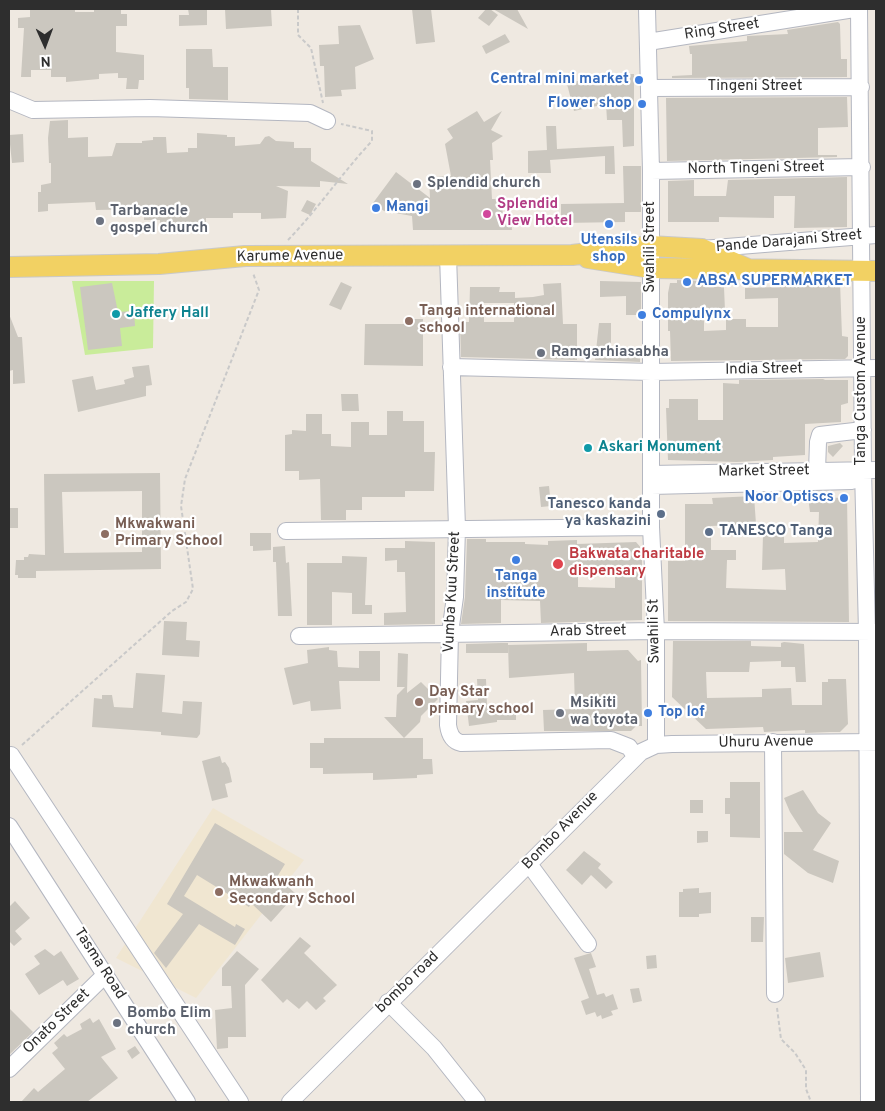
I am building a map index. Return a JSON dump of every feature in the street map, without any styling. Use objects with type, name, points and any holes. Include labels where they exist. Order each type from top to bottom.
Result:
[{"type":"main road","name":"Karume Avenue","points":[[9,267],[159,264],[246,256],[572,255],[650,246],[702,249],[748,270]]},
{"type":"main road","name":"Karume Avenue","points":[[572,255],[626,266],[651,268],[869,271]]},
{"type":"street","name":"Swahili Street","points":[[647,9],[651,172],[651,480]]},
{"type":"street","name":"Ring Street","points":[[648,42],[854,9]]},
{"type":"street","name":"Tanga Custom Avenue","points":[[859,9],[862,87],[862,167],[869,235],[869,368],[863,430],[870,476],[872,632],[869,1102]]},
{"type":"street","name":"Tingeni Street","points":[[649,88],[862,87]]},
{"type":"street","points":[[9,100],[33,110],[182,108],[310,113],[327,121]]},
{"type":"street","name":"North Tingeni Street","points":[[651,172],[862,167]]},
{"type":"street","name":"Pande Darajani Street","points":[[702,249],[869,235]]},
{"type":"street","name":"Vumba Kuu Street","points":[[448,255],[457,528],[455,597],[450,633],[448,725],[450,736],[455,741],[461,743],[611,740],[629,747],[635,756]]},
{"type":"street","name":"India Street","points":[[451,367],[652,372],[869,368]]},
{"type":"street","points":[[818,471],[818,442],[820,435],[863,430]]},
{"type":"street","name":"Market Street","points":[[651,480],[818,471],[870,476]]},
{"type":"street","name":"Market Street","points":[[651,480],[870,476]]},
{"type":"street","name":"Swahili St","points":[[651,480],[651,528],[656,631],[656,745]]},
{"type":"street","points":[[286,531],[457,528],[651,528]]},
{"type":"street","name":"Arab Street","points":[[299,636],[656,631],[872,632]]},
{"type":"street","points":[[773,742],[775,994]]},
{"type":"street","name":"Uhuru Avenue","points":[[656,745],[872,742]]},
{"type":"street","name":"Bombo Avenue","points":[[470,923],[635,756],[656,745]]},
{"type":"street","points":[[10,756],[240,1102]]},
{"type":"street","name":"Tasma Road","points":[[9,826],[187,1102]]},
{"type":"street","points":[[529,864],[588,944]]},
{"type":"street","name":"bombo road","points":[[290,1102],[388,1002],[470,923]]},
{"type":"street","name":"Onato Street","points":[[9,1069],[106,974]]},
{"type":"street","points":[[388,1002],[401,1018],[415,1027],[434,1048],[477,1102]]},
{"type":"path","points":[[273,256],[317,210],[343,173],[372,141],[372,131],[327,121],[311,48],[298,35],[298,9]]},
{"type":"path","points":[[10,756],[172,610],[186,602],[193,589],[181,506],[185,479],[259,290],[246,256]]},
{"type":"path","points":[[775,994],[779,1034],[806,1070],[806,1089],[811,1102]]},
{"type":"shaded area","name":"Mkwakwanh Secondary School","points":[[213,808],[304,860],[196,998],[116,958]]},
{"type":"green space","name":"Jaffery Hall","points":[[72,281],[154,281],[153,348],[85,355]]},
{"type":"building","points":[[30,9],[66,9],[75,10],[75,12],[94,12],[94,9],[121,9],[121,14],[127,14],[127,26],[116,26],[116,52],[144,55],[144,80],[139,80],[138,89],[126,89],[127,78],[118,78],[118,73],[99,74],[99,79],[66,82],[66,77],[51,77],[51,70],[31,70],[31,77],[21,77],[24,28],[18,28],[18,18],[30,17]]},
{"type":"building","points":[[188,9],[207,9],[207,25],[179,26],[179,15],[189,15]]},
{"type":"building","points":[[225,9],[271,9],[272,26],[226,29]]},
{"type":"building","points":[[412,9],[431,9],[435,42],[416,44]]},
{"type":"building","points":[[486,9],[490,9],[498,15],[489,26],[478,18]]},
{"type":"building","points":[[493,9],[517,9],[528,29]]},
{"type":"building","points":[[838,22],[840,24],[841,59],[847,59],[847,77],[672,78],[672,76],[692,75],[692,54],[690,54],[689,46],[747,41],[747,36],[788,34],[787,30]]},
{"type":"building","points":[[360,25],[374,59],[355,67],[356,89],[341,90],[342,96],[325,97],[324,66],[320,66],[319,45],[339,44],[338,26]]},
{"type":"building","points":[[505,34],[510,42],[486,54],[482,46]]},
{"type":"building","points":[[186,49],[212,49],[213,67],[228,67],[228,100],[189,99],[189,88],[186,88]]},
{"type":"building","points":[[602,74],[634,74],[634,146],[623,147],[622,120],[607,120],[606,104],[574,111],[567,84]]},
{"type":"building","points":[[847,97],[848,127],[818,128],[818,155],[837,155],[837,157],[667,161],[666,98]]},
{"type":"building","points":[[477,111],[484,122],[502,111],[491,130],[503,136],[492,143],[493,160],[490,160],[492,199],[502,199],[503,220],[511,220],[512,230],[413,230],[412,216],[384,211],[373,203],[396,172],[430,198],[429,177],[451,176],[445,144],[453,138],[447,129]]},
{"type":"building","points":[[68,120],[68,138],[88,137],[88,157],[112,156],[116,143],[142,143],[142,141],[153,140],[153,137],[166,137],[167,153],[188,152],[188,148],[197,148],[197,133],[235,137],[235,146],[260,144],[265,137],[269,136],[276,141],[294,142],[294,148],[311,148],[311,161],[348,184],[320,181],[320,187],[276,186],[288,191],[286,218],[261,219],[261,213],[233,213],[233,218],[206,218],[206,229],[160,227],[160,220],[144,220],[144,209],[96,210],[95,202],[48,204],[48,211],[38,212],[38,192],[41,192],[41,185],[51,183],[48,138],[50,121]]},
{"type":"building","points":[[546,126],[556,126],[557,149],[614,146],[615,174],[605,174],[605,156],[550,160],[551,173],[528,173],[528,151],[547,150]]},
{"type":"building","points":[[23,134],[24,162],[12,163],[9,135]]},
{"type":"building","points":[[623,166],[641,166],[641,212],[625,212],[625,222],[561,223],[561,204],[624,203]]},
{"type":"building","points":[[847,177],[847,227],[794,228],[795,196],[774,196],[774,218],[719,217],[719,222],[668,222],[668,181],[694,180],[694,196],[726,196],[728,180]]},
{"type":"building","points":[[307,200],[316,204],[310,215],[301,211]]},
{"type":"building","points":[[677,280],[702,281],[703,287],[724,287],[725,311],[704,311],[704,331],[726,330],[726,319],[746,319],[746,327],[778,327],[778,298],[745,299],[745,288],[778,287],[778,283],[840,282],[842,336],[848,337],[848,356],[845,359],[671,361],[670,331],[668,331],[668,293],[670,283],[677,283]]},
{"type":"building","points":[[600,281],[641,282],[641,315],[626,315],[626,296],[600,297]]},
{"type":"building","points":[[341,282],[352,287],[341,310],[329,305]]},
{"type":"building","points":[[112,283],[118,312],[134,311],[135,326],[120,328],[122,346],[88,350],[80,287]]},
{"type":"building","points":[[561,283],[563,324],[577,324],[577,360],[461,357],[460,322],[469,322],[470,287],[500,287],[499,292],[515,292],[515,298],[544,295],[543,284]],"holes":[[[484,303],[514,303],[514,322],[484,322]]]},
{"type":"building","points":[[9,314],[18,337],[22,337],[25,383],[13,384],[13,370],[9,371]]},
{"type":"building","points":[[405,319],[423,319],[423,366],[364,365],[365,324],[405,324]]},
{"type":"building","points":[[599,323],[611,323],[611,347],[640,347],[640,362],[595,360]]},
{"type":"building","points":[[149,365],[152,385],[146,386],[146,396],[78,412],[72,380],[93,376],[96,390],[125,384],[124,380],[134,377],[132,367]]},
{"type":"building","points":[[825,379],[823,380],[848,380],[848,403],[841,405],[841,422],[805,424],[805,455],[773,457],[773,460],[737,462],[668,460],[666,408],[669,408],[669,399],[698,399],[698,420],[723,420],[723,383],[739,384],[739,380]]},
{"type":"building","points":[[341,394],[358,394],[359,411],[342,411]]},
{"type":"building","points":[[387,411],[403,411],[403,421],[424,421],[424,452],[435,452],[434,491],[405,491],[405,497],[362,497],[362,510],[346,510],[346,520],[321,520],[320,479],[299,480],[299,471],[285,471],[285,435],[292,434],[292,430],[306,431],[306,414],[322,414],[322,434],[331,434],[331,446],[351,447],[351,422],[369,422],[369,435],[387,435]]},
{"type":"building","points":[[840,443],[843,446],[833,457],[828,452],[828,446]]},
{"type":"building","points":[[160,473],[161,569],[36,571],[36,578],[18,578],[18,575],[15,575],[16,560],[24,560],[24,557],[28,557],[29,554],[45,555],[44,474]],"holes":[[[142,491],[142,552],[64,553],[62,492]]]},
{"type":"building","points":[[549,486],[551,506],[541,507],[539,487]]},
{"type":"building","points":[[754,496],[756,524],[711,526],[711,550],[736,550],[736,560],[727,560],[726,588],[786,590],[785,569],[762,570],[763,535],[784,535],[784,543],[818,542],[819,512],[810,512],[808,497],[847,498],[849,622],[668,621],[668,561],[685,561],[685,504],[713,504],[712,498]]},
{"type":"building","points":[[9,508],[18,508],[18,528],[9,528]]},
{"type":"building","points":[[250,533],[271,533],[271,550],[253,551],[253,546],[250,546]]},
{"type":"building","points":[[467,539],[486,539],[486,542],[525,542],[525,544],[548,545],[548,541],[577,540],[577,544],[636,542],[642,549],[642,620],[541,623],[540,601],[501,600],[501,623],[461,624],[465,597]],"holes":[[[578,569],[615,569],[615,588],[578,587]]]},
{"type":"building","points":[[405,541],[435,542],[435,624],[384,625],[384,613],[406,612],[405,572],[397,572],[397,560],[385,561],[385,548],[405,548]]},
{"type":"building","points":[[285,546],[286,563],[289,562],[292,616],[278,616],[276,562],[273,562],[273,547]]},
{"type":"building","points":[[342,556],[367,557],[365,605],[372,605],[372,614],[352,614],[352,593],[332,592],[332,625],[307,625],[307,563],[342,563]]},
{"type":"building","points":[[164,621],[187,622],[186,640],[200,641],[199,657],[162,655]]},
{"type":"building","points":[[673,641],[751,641],[751,646],[781,647],[781,643],[784,642],[804,644],[806,682],[796,682],[795,667],[781,667],[781,661],[750,662],[749,672],[706,672],[707,698],[762,697],[762,689],[791,688],[792,705],[822,705],[822,682],[828,682],[828,679],[846,679],[848,724],[840,732],[805,733],[805,730],[764,732],[763,727],[706,729],[672,697]]},
{"type":"building","points":[[508,643],[508,653],[466,653],[466,644]]},
{"type":"building","points":[[587,643],[587,651],[628,650],[638,661],[641,660],[642,726],[636,726],[631,731],[544,731],[543,710],[575,709],[574,673],[509,678],[508,645]]},
{"type":"building","points":[[329,647],[329,650],[337,651],[338,667],[359,668],[359,651],[380,651],[380,681],[339,681],[341,709],[311,711],[310,701],[293,705],[284,668],[308,663],[307,650]]},
{"type":"building","points":[[398,653],[408,654],[407,693],[421,682],[438,699],[421,716],[420,722],[404,738],[384,717],[396,717],[397,695],[405,687],[397,687]]},
{"type":"building","points":[[136,673],[165,675],[162,712],[182,714],[183,701],[202,702],[200,734],[197,738],[161,735],[161,732],[92,727],[94,698],[102,699],[102,695],[112,695],[114,707],[133,708]]},
{"type":"building","points":[[477,679],[486,679],[487,706],[516,704],[516,720],[497,720],[497,722],[469,726],[466,701],[478,700]]},
{"type":"building","points":[[324,738],[423,738],[423,759],[432,759],[433,774],[417,775],[417,778],[373,780],[373,773],[323,774],[323,768],[310,768],[310,743],[324,743]]},
{"type":"building","points":[[220,756],[222,763],[225,762],[229,768],[232,782],[225,784],[228,797],[212,801],[202,761]]},
{"type":"building","points":[[730,782],[760,782],[760,838],[730,837],[730,814],[725,814],[725,798],[730,798]]},
{"type":"building","points":[[803,790],[818,813],[831,823],[813,850],[839,861],[833,883],[808,873],[784,854],[784,832],[803,832],[790,812],[784,798]]},
{"type":"building","points":[[690,800],[703,800],[703,813],[690,813]]},
{"type":"building","points":[[215,823],[285,864],[277,877],[296,894],[271,922],[251,903],[249,907],[197,875],[184,896],[235,927],[236,924],[245,929],[235,945],[199,924],[166,968],[154,953],[183,914],[167,904]]},
{"type":"building","points":[[697,831],[708,831],[708,842],[697,843]]},
{"type":"building","points":[[584,851],[601,864],[598,868],[613,882],[606,889],[591,875],[582,885],[566,870]]},
{"type":"building","points":[[699,888],[699,893],[711,892],[711,913],[699,914],[699,917],[679,917],[679,892],[683,892],[683,889]]},
{"type":"building","points":[[15,901],[30,918],[15,931],[22,939],[14,946],[9,941],[9,907]]},
{"type":"building","points":[[751,917],[764,917],[763,942],[751,942]]},
{"type":"building","points":[[300,937],[311,946],[304,953],[337,985],[323,998],[326,1001],[316,1010],[307,1001],[299,1009],[287,999],[283,1003],[261,980]]},
{"type":"building","points":[[45,949],[54,956],[61,951],[79,979],[67,986],[63,980],[39,995],[25,974],[40,964],[34,956]]},
{"type":"building","points":[[237,951],[259,969],[245,985],[246,1037],[228,1037],[228,1048],[217,1049],[215,1010],[232,1008],[231,986],[222,986],[222,968]]},
{"type":"building","points":[[820,952],[824,977],[788,983],[785,958]]},
{"type":"building","points":[[591,953],[596,967],[589,969],[597,995],[604,993],[606,997],[613,994],[618,1009],[611,1011],[613,1015],[602,1019],[601,1015],[597,1017],[595,1012],[586,1015],[581,1001],[589,998],[574,958]]},
{"type":"building","points":[[656,955],[657,968],[647,969],[646,956]]},
{"type":"building","points":[[639,988],[642,1001],[633,1003],[630,989]]},
{"type":"building","points":[[9,1008],[33,1032],[9,1055]]},
{"type":"building","points":[[90,1018],[93,1023],[99,1019],[116,1049],[101,1057],[118,1078],[87,1102],[21,1102],[34,1088],[38,1092],[65,1069],[52,1053],[58,1048],[54,1043],[64,1034],[67,1037],[82,1029],[80,1024]]},
{"type":"building","points":[[135,1046],[140,1053],[132,1059],[127,1051]]},
{"type":"place","name":"Central mini market","points":[[639,80]]},
{"type":"place","name":"Flower shop","points":[[642,104]]},
{"type":"place","name":"Splendid church","points":[[417,184]]},
{"type":"place","name":"Mangi","points":[[376,208]]},
{"type":"place","name":"Splendid View Hotel","points":[[487,214]]},
{"type":"place","name":"Tarbanacle gospel church","points":[[100,221]]},
{"type":"place","name":"Utensils shop","points":[[609,224]]},
{"type":"place","name":"ABSA SUPERMARKET","points":[[687,282]]},
{"type":"place","name":"Jaffery Hall","points":[[116,314]]},
{"type":"place","name":"Compulynx","points":[[642,315]]},
{"type":"place","name":"Tanga international school","points":[[409,321]]},
{"type":"place","name":"Ramgarhiasabha","points":[[541,353]]},
{"type":"place","name":"Askari Monument","points":[[588,448]]},
{"type":"place","name":"Noor Optiscs","points":[[844,498]]},
{"type":"place","name":"Tanesco kanda ya kaskazini","points":[[661,514]]},
{"type":"place","name":"TANESCO Tanga","points":[[709,532]]},
{"type":"place","name":"Mkwakwani Primary School","points":[[105,534]]},
{"type":"place","name":"Tanga institute","points":[[516,560]]},
{"type":"place","name":"Bakwata charitable dispensary","points":[[558,564]]},
{"type":"place","name":"Day Star primary school","points":[[419,702]]},
{"type":"place","name":"Msikiti wa toyota","points":[[560,713]]},
{"type":"place","name":"Top lof","points":[[648,713]]},
{"type":"place","name":"Mkwakwanh Secondary School","points":[[219,892]]},
{"type":"place","name":"Bombo Elim church","points":[[117,1023]]}]
